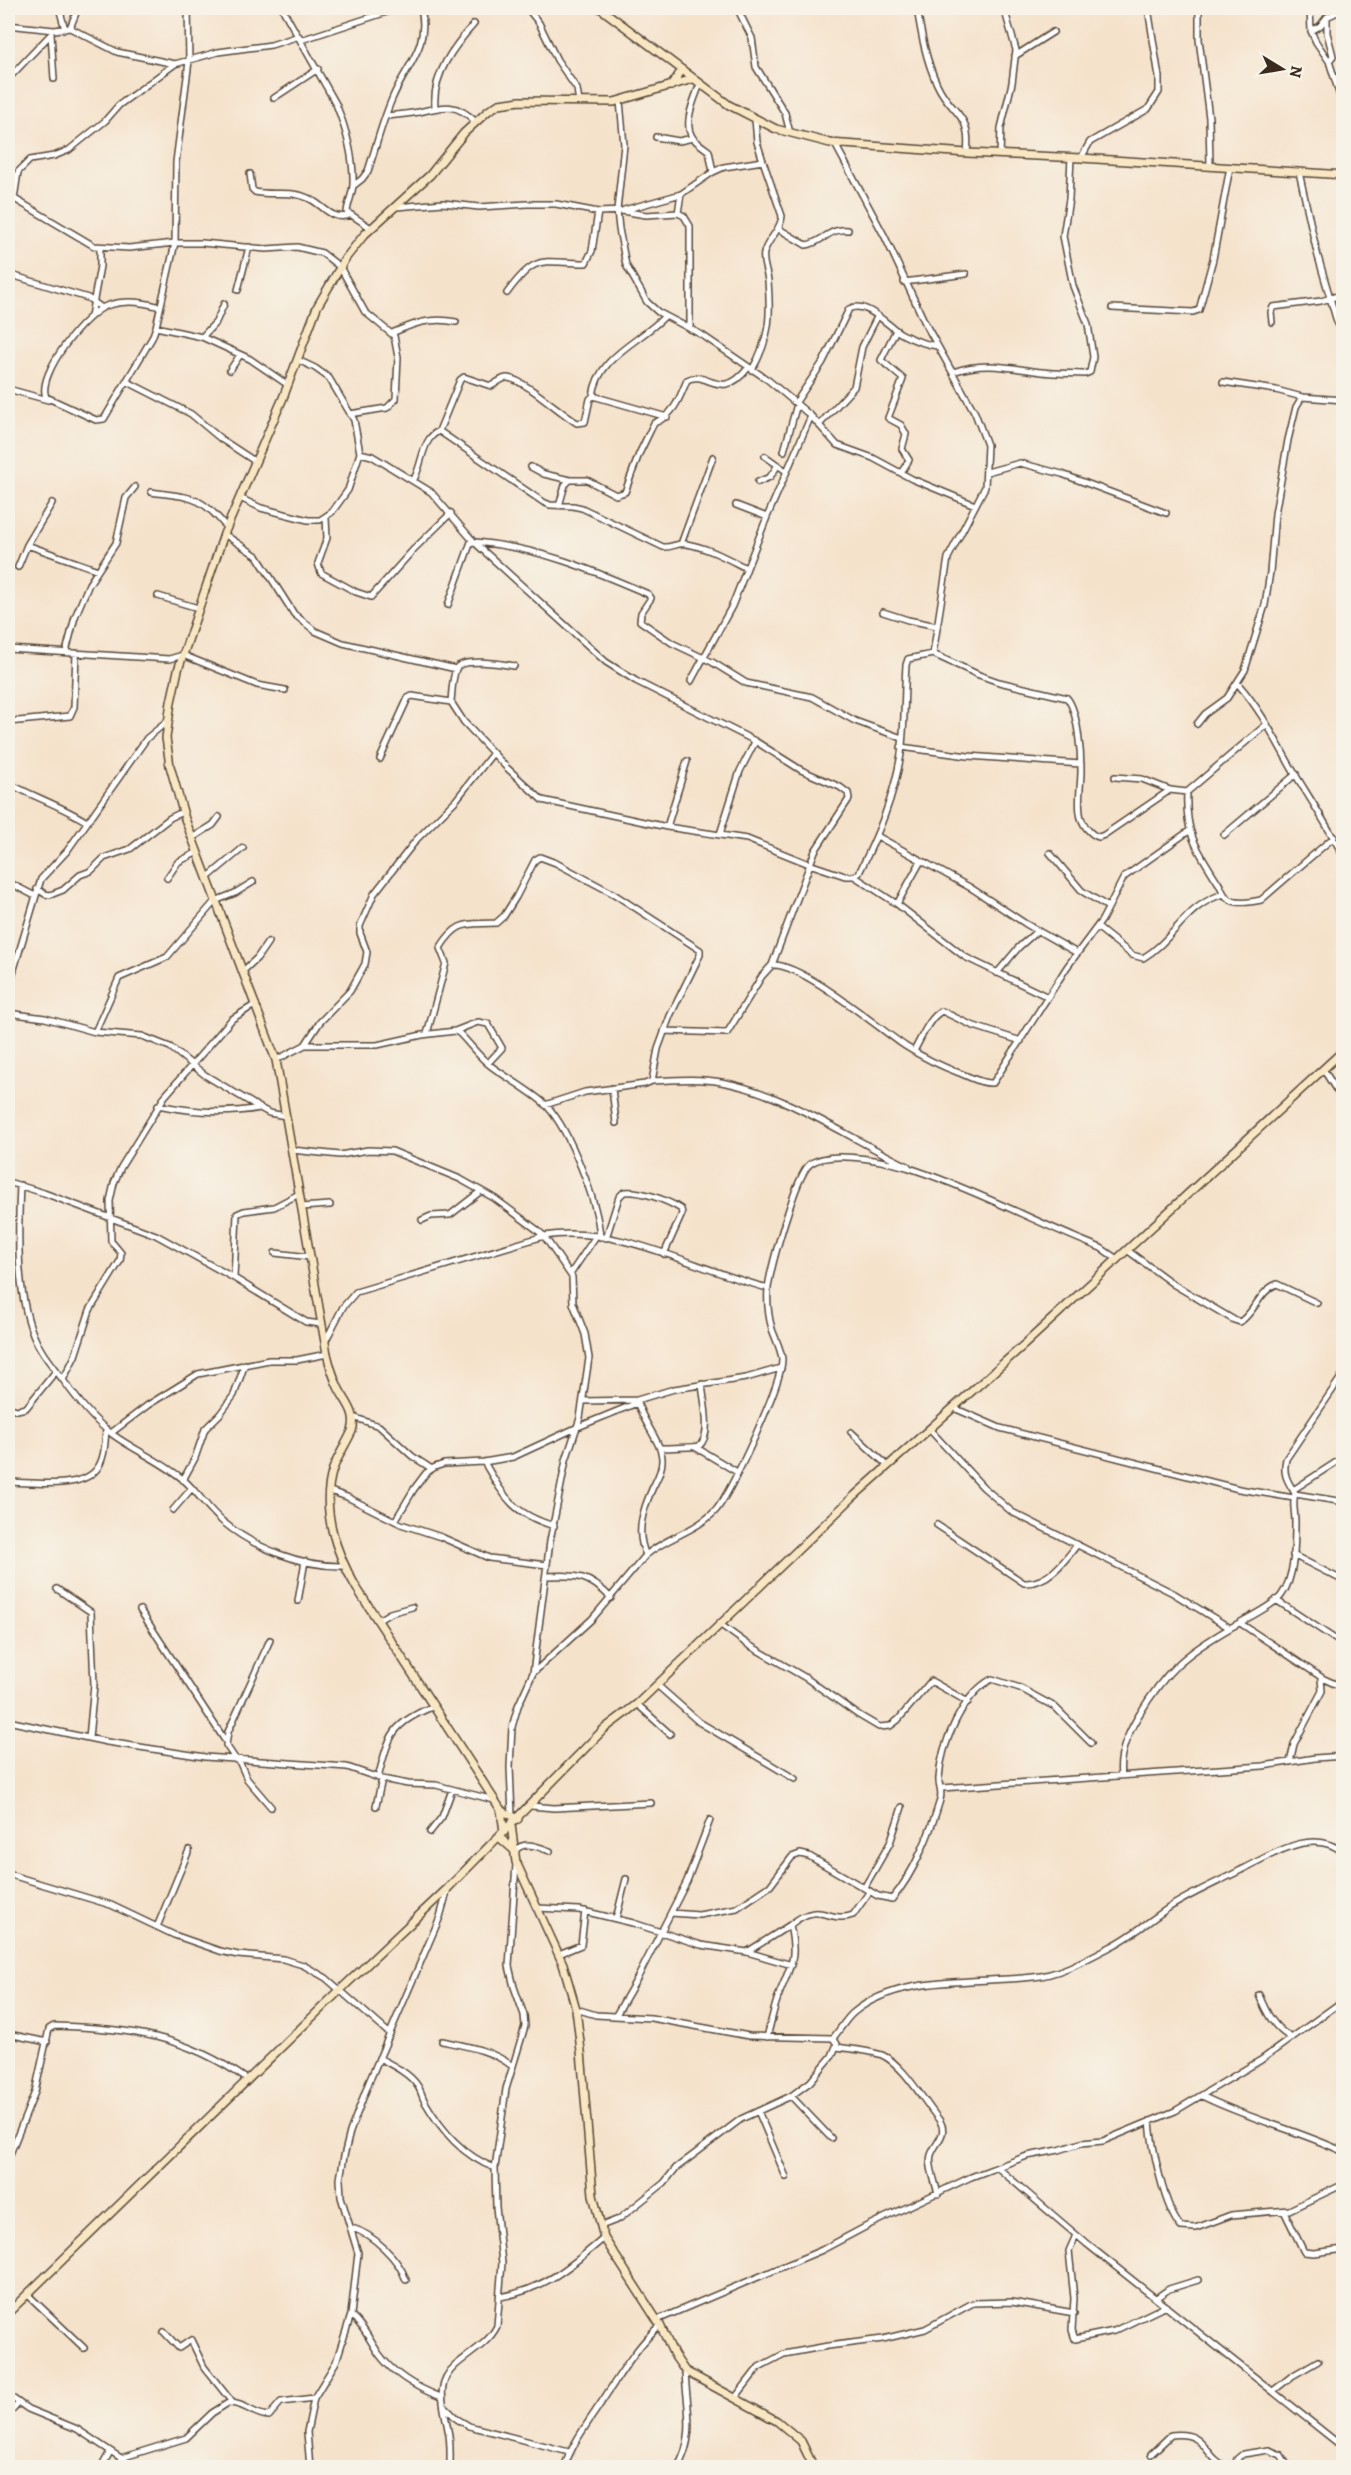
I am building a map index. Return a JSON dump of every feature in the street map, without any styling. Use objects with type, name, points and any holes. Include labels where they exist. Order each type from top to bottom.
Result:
[{"type":"main road","points":[[600,8],[729,105],[755,119],[790,133],[836,144],[1210,165],[1344,175]]},
{"type":"main road","points":[[671,86],[682,70]]},
{"type":"main road","points":[[515,1817],[501,1810],[432,1707],[377,1622],[344,1566],[334,1541],[330,1491],[334,1466],[352,1431],[353,1417],[331,1372],[324,1342],[276,1060],[182,812],[167,747],[168,721],[178,670],[225,531],[288,385],[317,306],[340,267],[370,228],[430,175],[464,133],[499,104],[511,101],[620,101],[693,79]]},
{"type":"main road","points":[[8,2310],[448,1888],[511,1825],[515,1817],[531,1806],[604,1729],[638,1704],[790,1556],[1344,1050]]},
{"type":"main road","points":[[501,1810],[501,1834],[515,1851]]},
{"type":"main road","points":[[511,1825],[516,1863],[559,1954],[576,2009],[591,2185],[604,2238],[659,2323],[674,2355],[685,2371],[760,2410],[790,2431],[801,2441],[814,2468]]},
{"type":"street","points":[[59,8],[68,29]]},
{"type":"street","points":[[68,29],[78,8]]},
{"type":"street","points":[[8,389],[50,400],[100,421],[104,419],[146,349],[156,327],[175,243],[176,162],[189,61],[188,8]]},
{"type":"street","points":[[282,8],[318,69],[342,118],[347,135],[353,186],[347,208],[350,215],[370,228]]},
{"type":"street","points":[[8,25],[52,32],[68,29],[117,52],[175,64],[218,52],[271,45],[300,38],[396,8]]},
{"type":"street","points":[[353,186],[368,171],[393,97],[415,58],[422,40],[424,25],[421,8]]},
{"type":"street","points":[[527,8],[539,22],[560,66],[577,89],[579,102]]},
{"type":"street","points":[[918,8],[925,47],[935,81],[940,92],[959,113],[968,131],[967,153]]},
{"type":"street","points":[[1000,154],[1001,128],[1016,56],[1004,8]]},
{"type":"street","points":[[1081,158],[1090,142],[1148,110],[1159,92],[1159,77],[1148,8]]},
{"type":"street","points":[[1199,8],[1199,39],[1209,118],[1210,165]]},
{"type":"street","points":[[1311,8],[1311,31],[1329,61],[1344,109]]},
{"type":"street","points":[[1311,31],[1320,26],[1327,17],[1344,9]]},
{"type":"street","points":[[740,14],[752,38],[756,68],[785,114],[790,133]]},
{"type":"street","points":[[1327,17],[1327,33],[1333,56],[1329,61]]},
{"type":"street","points":[[435,107],[437,79],[461,40],[474,24]]},
{"type":"street","points":[[8,79],[52,32]]},
{"type":"street","points":[[52,32],[54,79]]},
{"type":"street","points":[[1016,56],[1053,33]]},
{"type":"street","points":[[8,205],[14,199],[18,172],[30,160],[54,156],[69,150],[105,121],[119,105],[175,64]]},
{"type":"street","points":[[274,98],[318,69]]},
{"type":"street","points":[[700,84],[689,122],[689,131],[693,138],[708,151],[713,172]]},
{"type":"street","points":[[620,101],[624,145],[619,210],[627,265],[633,280],[647,302],[665,316],[690,328],[796,403],[837,445],[873,458],[901,473],[975,505]]},
{"type":"street","points":[[386,116],[443,105],[468,114],[476,122]]},
{"type":"street","points":[[531,466],[544,474],[570,480],[587,480],[616,495],[625,492],[639,454],[654,423],[667,417],[687,380],[691,377],[716,385],[726,384],[740,378],[750,369],[766,343],[769,327],[769,295],[764,252],[779,229],[782,216],[757,142],[755,119]]},
{"type":"street","points":[[656,137],[679,141],[693,138]]},
{"type":"street","points":[[836,144],[885,237],[904,282],[981,426],[987,444],[985,487],[948,558],[933,654]]},
{"type":"street","points":[[952,372],[982,365],[1085,375],[1089,372],[1093,357],[1088,324],[1073,286],[1063,236],[1069,199],[1071,157]]},
{"type":"street","points":[[396,207],[443,203],[479,207],[556,204],[598,212],[619,210],[681,194],[713,172],[741,163],[763,161]]},
{"type":"street","points":[[1112,308],[1174,312],[1199,310],[1213,259],[1230,167]]},
{"type":"street","points":[[1299,172],[1329,299],[1344,346]]},
{"type":"street","points":[[250,174],[252,189],[255,192],[296,193],[316,202],[330,214],[338,217],[350,215]]},
{"type":"street","points":[[678,213],[681,194]]},
{"type":"street","points":[[8,195],[76,237],[100,247],[129,248],[175,243],[308,248],[322,253],[340,267],[365,312],[392,333],[397,344],[396,399],[387,408],[350,414]]},
{"type":"street","points":[[619,210],[646,215],[678,213],[684,216],[690,226],[690,328]]},
{"type":"street","points":[[507,293],[526,269],[535,263],[559,261],[586,263],[592,251],[598,212]]},
{"type":"street","points":[[779,229],[806,245],[819,241],[837,229],[848,230]]},
{"type":"street","points":[[91,316],[100,266],[100,247]]},
{"type":"street","points":[[238,290],[249,247]]},
{"type":"street","points":[[8,274],[88,298],[102,308]]},
{"type":"street","points":[[904,282],[966,274]]},
{"type":"street","points":[[1272,322],[1271,312],[1274,307],[1329,299],[1344,294]]},
{"type":"street","points":[[50,400],[44,392],[46,378],[72,336],[91,316],[107,305],[135,302],[160,307]]},
{"type":"street","points":[[202,337],[216,322],[224,304]]},
{"type":"street","points":[[784,451],[796,403],[823,362],[849,309],[854,306],[865,308],[896,330],[921,342],[937,346]]},
{"type":"street","points":[[413,481],[419,471],[428,440],[439,431],[460,380],[464,377],[491,386],[508,378],[581,423],[586,419],[590,399],[602,370],[618,353],[665,316]]},
{"type":"street","points":[[819,425],[854,387],[862,347],[877,316]]},
{"type":"street","points":[[392,333],[423,320],[443,319],[456,322]]},
{"type":"street","points":[[156,327],[202,337],[240,355],[288,385]]},
{"type":"street","points":[[896,330],[881,360],[903,379],[888,418],[901,425],[906,434],[903,449],[909,459],[901,473]]},
{"type":"street","points":[[230,370],[240,355]]},
{"type":"street","points":[[298,360],[329,378],[350,414],[359,439],[360,453],[348,490],[326,518],[327,538],[318,563],[321,573],[356,592],[371,597],[414,549],[451,513]]},
{"type":"street","points":[[126,381],[191,414],[221,439],[256,462]]},
{"type":"street","points":[[1223,382],[1276,390],[1302,397],[1344,400]]},
{"type":"street","points":[[593,396],[667,417]]},
{"type":"street","points":[[1197,724],[1205,714],[1227,698],[1245,670],[1264,605],[1270,572],[1275,514],[1288,440],[1296,407],[1302,397]]},
{"type":"street","points":[[691,681],[732,606],[786,471],[811,416]]},
{"type":"street","points":[[439,431],[543,502],[582,508],[663,546],[670,548],[681,544],[712,552],[746,568]]},
{"type":"street","points":[[360,453],[372,456],[431,492],[473,541],[606,662],[636,681],[755,742],[801,770],[840,787],[848,794],[849,799],[823,836],[809,864],[772,965],[762,976],[727,1033],[664,1030]]},
{"type":"street","points":[[765,456],[786,471]]},
{"type":"street","points":[[681,544],[713,457]]},
{"type":"street","points":[[987,472],[1020,463],[1062,474],[1166,513]]},
{"type":"street","points":[[758,482],[770,477],[778,465]]},
{"type":"street","points":[[559,506],[565,485],[570,480]]},
{"type":"street","points":[[66,652],[75,617],[98,570],[116,543],[126,498],[135,487]]},
{"type":"street","points":[[151,492],[187,496],[210,507],[225,531],[257,556],[294,614],[315,631],[351,645],[456,669]]},
{"type":"street","points":[[240,498],[261,508],[308,520],[326,518]]},
{"type":"street","points":[[18,567],[27,544],[52,503]]},
{"type":"street","points":[[736,505],[767,517]]},
{"type":"street","points":[[448,605],[473,541]]},
{"type":"street","points":[[473,541],[557,557],[648,594],[651,598],[641,613],[640,621],[672,643],[705,658],[746,683],[812,697],[855,721],[902,738]]},
{"type":"street","points":[[27,544],[98,570]]},
{"type":"street","points":[[158,596],[198,608]]},
{"type":"street","points":[[883,612],[937,626]]},
{"type":"street","points":[[8,649],[169,659],[183,656],[257,685],[285,690]]},
{"type":"street","points":[[8,722],[70,716],[74,706],[76,653]]},
{"type":"street","points":[[514,666],[461,664],[456,669],[451,702],[453,709],[464,722],[542,800],[667,827],[747,839],[845,876],[854,876],[859,873],[877,836],[891,799],[901,747],[908,659],[933,654],[989,679],[1067,698],[1075,720],[1081,764],[1080,813],[1084,825],[1094,836],[1099,837],[1170,790]]},
{"type":"street","points":[[169,659],[176,663],[178,670]]},
{"type":"street","points":[[1238,684],[1252,700],[1267,724],[1344,858]]},
{"type":"street","points":[[380,759],[408,698],[412,696],[451,702]]},
{"type":"street","points":[[8,989],[41,879],[67,851],[147,738],[168,721]]},
{"type":"street","points":[[1114,777],[1142,779],[1170,790],[1187,792],[1267,724]]},
{"type":"street","points":[[720,834],[740,771],[755,742]]},
{"type":"street","points":[[901,747],[968,756],[1081,764]]},
{"type":"street","points":[[305,1045],[320,1022],[350,991],[365,964],[367,952],[360,933],[360,926],[374,894],[417,839],[456,800],[493,753]]},
{"type":"street","points":[[667,827],[687,761]]},
{"type":"street","points":[[1224,835],[1296,774]]},
{"type":"street","points":[[8,783],[42,801],[73,813],[87,822]]},
{"type":"street","points":[[1187,792],[1186,815],[1189,831],[1203,860],[1224,894],[1232,901],[1261,900],[1334,837]]},
{"type":"street","points":[[8,882],[36,893],[50,895],[63,890],[80,875],[91,871],[104,858],[130,849],[170,818],[182,812]]},
{"type":"street","points":[[192,838],[213,825],[219,817]]},
{"type":"street","points":[[772,965],[786,966],[797,972],[847,1003],[914,1051],[959,1073],[989,1084],[997,1078],[1077,953],[1097,927],[1119,883],[1130,872],[1189,831]]},
{"type":"street","points":[[877,836],[971,888],[1037,932],[1077,953]]},
{"type":"street","points":[[207,878],[243,848]]},
{"type":"street","points":[[167,878],[178,862],[198,852]]},
{"type":"street","points":[[1050,854],[1083,891],[1108,907]]},
{"type":"street","points":[[427,1034],[446,963],[440,948],[454,931],[465,925],[476,922],[496,923],[504,916],[535,860],[540,857],[614,894],[700,950],[700,955],[675,1002],[664,1030],[652,1081]]},
{"type":"street","points":[[897,904],[921,861]]},
{"type":"street","points":[[854,876],[897,904],[965,957],[1048,997]]},
{"type":"street","points":[[95,1032],[119,978],[166,957],[215,900],[235,893],[253,882]]},
{"type":"street","points":[[1097,927],[1132,955],[1143,958],[1195,908],[1209,898],[1224,894]]},
{"type":"street","points":[[997,973],[1019,947],[1037,932]]},
{"type":"street","points":[[242,972],[257,958],[268,942]]},
{"type":"street","points":[[63,1380],[75,1356],[90,1310],[105,1282],[120,1262],[121,1253],[111,1240],[110,1201],[114,1183],[158,1105],[232,1019],[256,1004]]},
{"type":"street","points":[[8,1011],[45,1018],[95,1032],[142,1036],[170,1047],[214,1081],[260,1108],[270,1113],[286,1116]]},
{"type":"street","points":[[914,1051],[926,1029],[942,1011],[971,1025],[1021,1041]]},
{"type":"street","points":[[276,1060],[305,1045],[377,1045],[455,1030],[478,1022],[488,1024],[502,1047],[488,1063]]},
{"type":"street","points":[[455,1030],[488,1063],[546,1105],[562,1127],[588,1187],[599,1225],[600,1237]]},
{"type":"street","points":[[1323,1069],[1344,1101]]},
{"type":"street","points":[[546,1105],[585,1092],[645,1084],[652,1081],[712,1081],[751,1090],[781,1101],[921,1171],[1101,1248],[1117,1259]]},
{"type":"street","points":[[612,1088],[616,1123]]},
{"type":"street","points":[[158,1105],[227,1112],[260,1108]]},
{"type":"street","points":[[292,1149],[340,1155],[368,1150],[392,1150],[460,1179],[481,1191],[544,1236],[571,1273],[573,1303],[589,1348],[578,1427],[566,1460],[547,1565],[533,1673],[518,1706],[512,1727],[510,1767],[515,1817]]},
{"type":"street","points":[[533,1673],[592,1619],[646,1555],[696,1525],[716,1510],[737,1472],[771,1401],[781,1368],[782,1360],[767,1303],[768,1288],[802,1174],[811,1163],[826,1158],[846,1157],[921,1171]]},
{"type":"street","points":[[8,1182],[167,1241],[306,1322],[321,1324]]},
{"type":"street","points":[[20,1185],[18,1223],[28,1319],[34,1337],[76,1398],[111,1433],[154,1458],[183,1480],[220,1520],[234,1530],[264,1547],[305,1561],[325,1566],[344,1566]]},
{"type":"street","points":[[422,1220],[431,1216],[454,1214],[481,1191]]},
{"type":"street","points":[[571,1273],[600,1237],[619,1197],[624,1192],[631,1191],[675,1204],[681,1209],[680,1220],[664,1254]]},
{"type":"street","points":[[234,1278],[237,1214],[274,1207],[299,1194]]},
{"type":"street","points":[[286,1202],[301,1205],[330,1205]]},
{"type":"street","points":[[324,1342],[343,1307],[356,1292],[544,1236],[562,1233],[600,1237],[664,1254],[768,1288]]},
{"type":"street","points":[[1126,1250],[1173,1284],[1240,1322],[1246,1318],[1270,1286],[1277,1284],[1317,1303]]},
{"type":"street","points":[[275,1253],[310,1257]]},
{"type":"street","points":[[111,1433],[187,1379],[198,1374],[245,1364],[327,1354]]},
{"type":"street","points":[[183,1480],[195,1458],[205,1429],[234,1395],[245,1364]]},
{"type":"street","points":[[395,1521],[414,1489],[432,1469],[444,1464],[484,1462],[528,1451],[637,1401],[674,1389],[746,1378],[781,1368]]},
{"type":"street","points":[[8,1407],[17,1410],[26,1408],[56,1371]]},
{"type":"street","points":[[1121,1775],[1123,1748],[1154,1691],[1182,1659],[1276,1600],[1288,1583],[1293,1555],[1294,1494],[1283,1468],[1286,1459],[1344,1372]]},
{"type":"street","points":[[695,1447],[702,1440],[707,1418],[702,1384]]},
{"type":"street","points":[[583,1401],[637,1401]]},
{"type":"street","points":[[637,1401],[645,1424],[661,1448],[662,1462],[642,1518],[641,1544],[646,1555]]},
{"type":"street","points":[[954,1408],[1000,1428],[1239,1489],[1344,1502]]},
{"type":"street","points":[[353,1417],[379,1426],[412,1456],[432,1469]]},
{"type":"street","points":[[8,1482],[63,1483],[84,1479],[96,1470],[102,1458],[106,1429]]},
{"type":"street","points":[[930,1430],[983,1487],[1012,1512],[1173,1593],[1230,1628]]},
{"type":"street","points":[[851,1432],[888,1466]]},
{"type":"street","points":[[661,1448],[695,1447],[737,1472]]},
{"type":"street","points":[[1294,1494],[1344,1457]]},
{"type":"street","points":[[484,1462],[510,1504],[538,1521],[554,1526]]},
{"type":"street","points":[[173,1510],[192,1488]]},
{"type":"street","points":[[330,1491],[395,1521],[489,1558],[547,1565]]},
{"type":"street","points":[[938,1525],[1024,1583],[1031,1583],[1058,1569],[1077,1545]]},
{"type":"street","points":[[1293,1555],[1344,1581]]},
{"type":"street","points":[[298,1601],[305,1561]]},
{"type":"street","points":[[546,1576],[582,1576],[591,1580],[611,1598]]},
{"type":"street","points":[[57,1589],[91,1612],[94,1685],[89,1738]]},
{"type":"street","points":[[1276,1600],[1344,1645]]},
{"type":"street","points":[[377,1622],[390,1613],[412,1607]]},
{"type":"street","points":[[140,1610],[226,1742],[241,1770],[271,1808]]},
{"type":"street","points":[[1240,1623],[1321,1676],[1344,1688]]},
{"type":"street","points":[[721,1625],[747,1644],[806,1678],[857,1714],[879,1726],[890,1726],[898,1720],[931,1682],[968,1702]]},
{"type":"street","points":[[226,1742],[234,1716],[270,1640]]},
{"type":"street","points":[[1290,1762],[1294,1744],[1322,1691],[1321,1676]]},
{"type":"street","points":[[671,1912],[699,1915],[737,1908],[770,1886],[792,1857],[800,1854],[815,1859],[889,1900],[895,1896],[920,1853],[942,1788],[939,1778],[950,1732],[968,1702],[992,1679],[1020,1688],[1056,1707],[1090,1743]]},
{"type":"street","points":[[657,1686],[708,1728],[795,1779]]},
{"type":"street","points":[[638,1704],[670,1734]]},
{"type":"street","points":[[376,1806],[391,1734],[411,1717],[432,1707]]},
{"type":"street","points":[[8,1721],[89,1738],[237,1761],[347,1767],[380,1778],[408,1784],[427,1783],[494,1800]]},
{"type":"street","points":[[942,1788],[1263,1766],[1344,1756]]},
{"type":"street","points":[[429,1832],[442,1817],[452,1790]]},
{"type":"street","points":[[531,1806],[554,1808],[651,1803]]},
{"type":"street","points":[[864,1888],[890,1843],[902,1807]]},
{"type":"street","points":[[616,2015],[687,1881],[710,1820]]},
{"type":"street","points":[[833,2038],[852,2014],[874,1999],[905,1988],[1036,1977],[1078,1963],[1113,1946],[1195,1892],[1274,1852],[1306,1842],[1326,1843],[1336,1846],[1344,1853]]},
{"type":"street","points":[[515,1851],[519,1846],[524,1845],[550,1851]]},
{"type":"street","points":[[158,1927],[189,1850]]},
{"type":"street","points":[[450,2468],[449,2433],[441,2400],[443,2382],[448,2373],[493,2335],[497,2326],[502,2263],[496,2207],[495,2168],[506,2089],[525,2026],[524,2015],[509,1966],[516,1863]]},
{"type":"street","points":[[8,1874],[111,1905],[195,1944],[220,1951],[293,1961],[314,1970],[390,2034]]},
{"type":"street","points":[[616,1919],[626,1879]]},
{"type":"street","points":[[310,2468],[307,2432],[314,2398],[336,2362],[351,2315],[358,2253],[341,2197],[340,2179],[350,2132],[379,2058],[440,1917],[448,1888]]},
{"type":"street","points":[[747,1952],[804,1914],[819,1911],[840,1918],[852,1915],[870,1891]]},
{"type":"street","points":[[537,1908],[585,1911],[725,1951],[747,1952],[792,1965]]},
{"type":"street","points":[[559,1954],[581,1945],[585,1911]]},
{"type":"street","points":[[767,2037],[780,1992],[792,1965],[794,1944],[790,1925]]},
{"type":"street","points":[[1259,1995],[1273,2022],[1283,2034],[1292,2038]]},
{"type":"street","points":[[564,2468],[569,2452],[636,2351],[659,2323],[822,2250],[971,2177],[1027,2156],[1081,2143],[1103,2141],[1150,2121],[1202,2096],[1261,2060],[1344,2000]]},
{"type":"street","points":[[576,2009],[596,2015],[651,2018],[767,2037],[833,2038]]},
{"type":"street","points":[[8,2159],[35,2092],[50,2029],[54,2026],[109,2028],[152,2035],[201,2052],[224,2063],[248,2080]]},
{"type":"street","points":[[8,2034],[47,2042]]},
{"type":"street","points":[[601,2226],[619,2219],[664,2182],[676,2168],[741,2119],[790,2096],[810,2082],[832,2056],[836,2047],[836,2041],[833,2038]]},
{"type":"street","points":[[442,2041],[490,2054],[503,2059],[512,2066]]},
{"type":"street","points":[[836,2047],[880,2054],[888,2059],[897,2067],[945,2128],[931,2157],[938,2194]]},
{"type":"street","points":[[379,2058],[402,2072],[418,2086],[422,2098],[437,2123],[462,2150],[481,2163],[495,2168]]},
{"type":"street","points":[[790,2096],[831,2138]]},
{"type":"street","points":[[1202,2096],[1252,2118],[1305,2134],[1344,2152]]},
{"type":"street","points":[[758,2111],[786,2177]]},
{"type":"street","points":[[1150,2121],[1153,2146],[1169,2206],[1173,2218],[1181,2227],[1196,2228],[1231,2215],[1284,2211],[1306,2204],[1319,2195],[1344,2184]]},
{"type":"street","points":[[998,2168],[1076,2235],[1344,2448]]},
{"type":"street","points":[[1284,2211],[1304,2252],[1344,2249]]},
{"type":"street","points":[[352,2228],[375,2239],[402,2269],[406,2280]]},
{"type":"street","points":[[1076,2235],[1069,2252],[1073,2286],[1073,2337],[1079,2340],[1114,2331],[1166,2306]]},
{"type":"street","points":[[500,2297],[529,2290],[561,2274],[604,2238]]},
{"type":"street","points":[[1156,2298],[1169,2289],[1198,2280]]},
{"type":"street","points":[[27,2294],[84,2348]]},
{"type":"street","points":[[735,2398],[759,2367],[784,2354],[926,2330],[973,2303],[1012,2302],[1074,2313]]},
{"type":"street","points":[[351,2315],[365,2328],[381,2356],[391,2367],[421,2390],[441,2400],[457,2419],[469,2426],[569,2452]]},
{"type":"street","points":[[164,2332],[179,2348],[191,2340],[204,2367],[232,2402],[247,2406],[262,2416],[269,2416],[280,2402],[314,2398]]},
{"type":"street","points":[[1274,2391],[1292,2376],[1318,2361]]},
{"type":"street","points":[[677,2468],[689,2436],[685,2371]]},
{"type":"street","points":[[8,2395],[18,2404],[77,2430],[136,2468]]},
{"type":"street","points":[[121,2458],[186,2438],[212,2413],[232,2402]]},
{"type":"street","points":[[8,2415],[18,2404]]},
{"type":"street","points":[[1151,2454],[1171,2435],[1188,2435],[1203,2441],[1213,2459],[1228,2468]]},
{"type":"street","points":[[1234,2468],[1237,2459],[1243,2454],[1269,2450],[1281,2455],[1289,2468]]},
{"type":"street","points":[[101,2468],[110,2452]]}]
